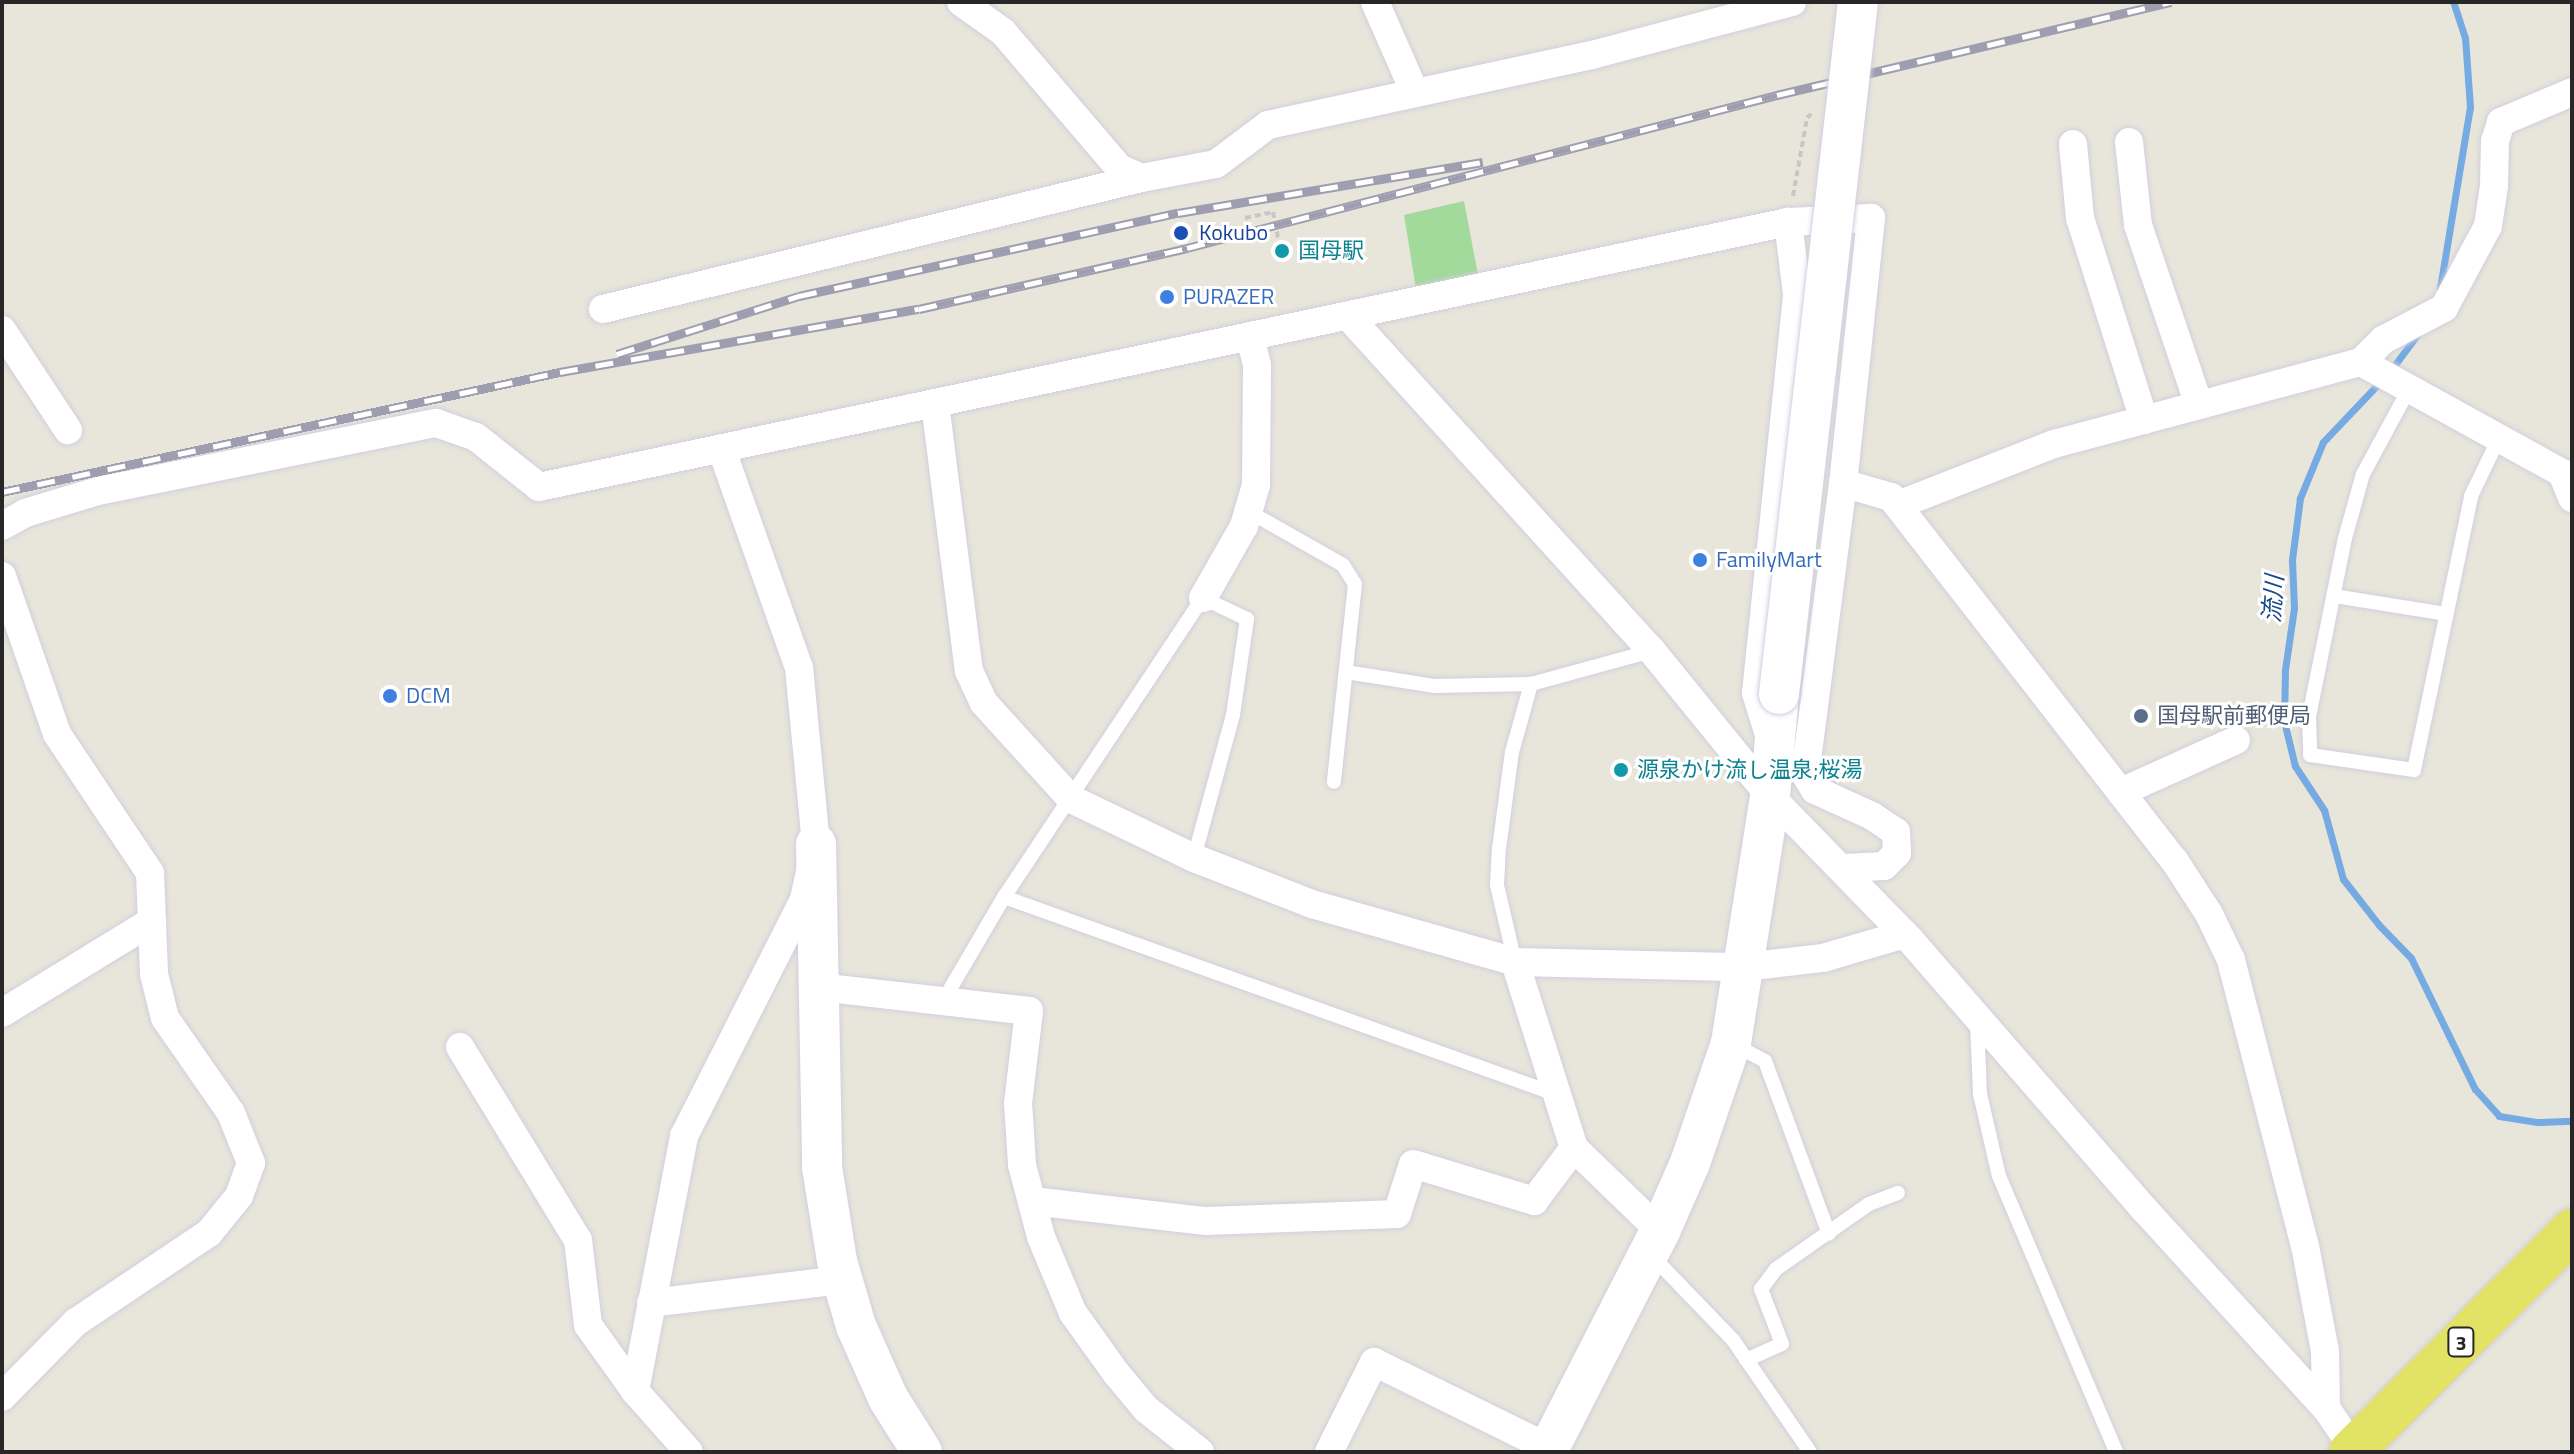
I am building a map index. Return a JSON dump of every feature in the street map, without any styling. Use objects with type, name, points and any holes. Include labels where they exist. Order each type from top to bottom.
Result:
[{"type":"main road","name":"3","points":[[2354,1451],[2572,1231]]},
{"type":"street","points":[[961,2],[1003,32],[1119,168],[1141,178]]},
{"type":"street","points":[[1375,2],[1415,93]]},
{"type":"street","points":[[603,309],[1141,178],[1216,164],[1268,125],[1592,55],[1792,2]]},
{"type":"street","points":[[1329,1452],[1374,1362],[1548,1450],[1654,1242],[1690,1163],[1731,1043],[1770,796],[1858,2]]},
{"type":"street","points":[[1898,505],[2054,444],[2361,362],[2383,340],[2444,308],[2488,226],[2494,186],[2495,141],[2501,122],[2572,92]]},
{"type":"street","points":[[2129,142],[2138,225],[2199,405]]},
{"type":"street","points":[[2073,144],[2080,218],[2144,420]]},
{"type":"street","points":[[2,526],[25,513],[98,491],[436,423],[476,437],[539,487],[1788,222],[1871,218],[1843,483],[1805,774],[1815,790],[1872,816],[1896,832],[1897,853],[1884,866],[1844,868]]},
{"type":"street","points":[[1774,752],[1756,693],[1797,294],[1788,222]]},
{"type":"street","points":[[1348,316],[1652,651],[1770,796],[1844,868],[1905,934],[2326,1408],[2354,1451]]},
{"type":"street","points":[[2,330],[68,430]]},
{"type":"street","points":[[1203,598],[1244,526],[1256,485],[1257,365],[1250,336]]},
{"type":"street","points":[[2361,362],[2562,473],[2570,483]]},
{"type":"street","points":[[935,403],[969,671],[984,703],[1071,799],[1194,858],[1312,904],[1515,962],[1744,967],[1823,958],[1905,934]]},
{"type":"street","points":[[721,448],[799,668],[816,844],[822,1167],[842,1280],[856,1326],[888,1398],[922,1452]]},
{"type":"street","points":[[1843,483],[1891,497],[1898,505],[2174,860],[2209,914],[2231,960],[2305,1246],[2325,1351],[2326,1408]]},
{"type":"street","points":[[2,576],[57,734],[150,873],[154,974],[165,1018],[231,1113],[251,1163],[239,1196],[209,1233],[76,1322],[2,1397]]},
{"type":"street","points":[[2121,792],[2236,740]]},
{"type":"street","points":[[635,1391],[684,1136],[804,899],[816,844]]},
{"type":"street","points":[[2,1013],[152,921]]},
{"type":"street","points":[[1515,962],[1574,1148],[1654,1242]]},
{"type":"street","points":[[819,987],[1029,1011],[1018,1103],[1022,1165],[1041,1237],[1073,1313],[1146,1409],[1200,1452]]},
{"type":"street","points":[[460,1047],[578,1240],[588,1325],[635,1391],[689,1452]]},
{"type":"street","points":[[1032,1201],[1206,1221],[1397,1214],[1413,1164],[1534,1201],[1574,1148]]},
{"type":"street","points":[[651,1303],[842,1280]]},
{"type":"lane","points":[[2409,389],[2363,474],[2345,538],[2309,717],[2310,755],[2414,770],[2471,496],[2499,438]]},
{"type":"lane","points":[[1248,511],[1343,565],[1355,584],[1334,782]]},
{"type":"lane","points":[[2334,596],[2447,614]]},
{"type":"lane","points":[[943,1001],[1004,897],[1203,598],[1247,619],[1233,715],[1194,858]]},
{"type":"lane","points":[[1346,672],[1434,686],[1531,684],[1652,651]]},
{"type":"lane","points":[[1515,962],[1497,885],[1499,849],[1512,752],[1531,684]]},
{"type":"lane","points":[[1004,897],[1555,1094]]},
{"type":"lane","points":[[1977,1018],[1980,1094],[1999,1176],[2116,1452]]},
{"type":"lane","points":[[1731,1043],[1765,1061],[1829,1234]]},
{"type":"lane","points":[[1746,1360],[1782,1344],[1761,1289],[1776,1269],[1869,1204],[1898,1193]]},
{"type":"lane","points":[[1654,1242],[1733,1340],[1810,1452]]},
{"type":"path","points":[[1788,222],[1807,118],[1815,111]]},
{"type":"path","points":[[1245,218],[1273,212],[1279,244]]},
{"type":"green space","points":[[1464,201],[1478,275],[1416,289],[1404,215]]},
{"type":"waterway","name":"流川","points":[[2440,288],[2470,107],[2465,38],[2453,2]]},
{"type":"waterway","name":"流川","points":[[2391,370],[2417,335]]},
{"type":"waterway","name":"流川","points":[[2380,382],[2323,442],[2300,498],[2292,560],[2294,608],[2285,670],[2284,721],[2295,766],[2324,810],[2343,879],[2379,925],[2411,958],[2475,1089],[2499,1116],[2538,1122],[2572,1121]]},
{"type":"railway","points":[[2,492],[560,372],[919,309],[1187,248],[1777,95],[2171,2]]},
{"type":"railway","points":[[617,354],[799,296],[1178,213],[1483,162]]},
{"type":"place","name":"Kokubo","points":[[1181,233]]},
{"type":"place","name":"国母駅","points":[[1282,251]]},
{"type":"place","name":"PURAZER","points":[[1167,297]]},
{"type":"place","name":"FamilyMart","points":[[1700,560]]},
{"type":"place","name":"DCM","points":[[390,696]]},
{"type":"place","name":"国母駅前郵便局","points":[[2141,716]]},
{"type":"place","name":"源泉かけ流し温泉;桜湯","points":[[1621,770]]}]
